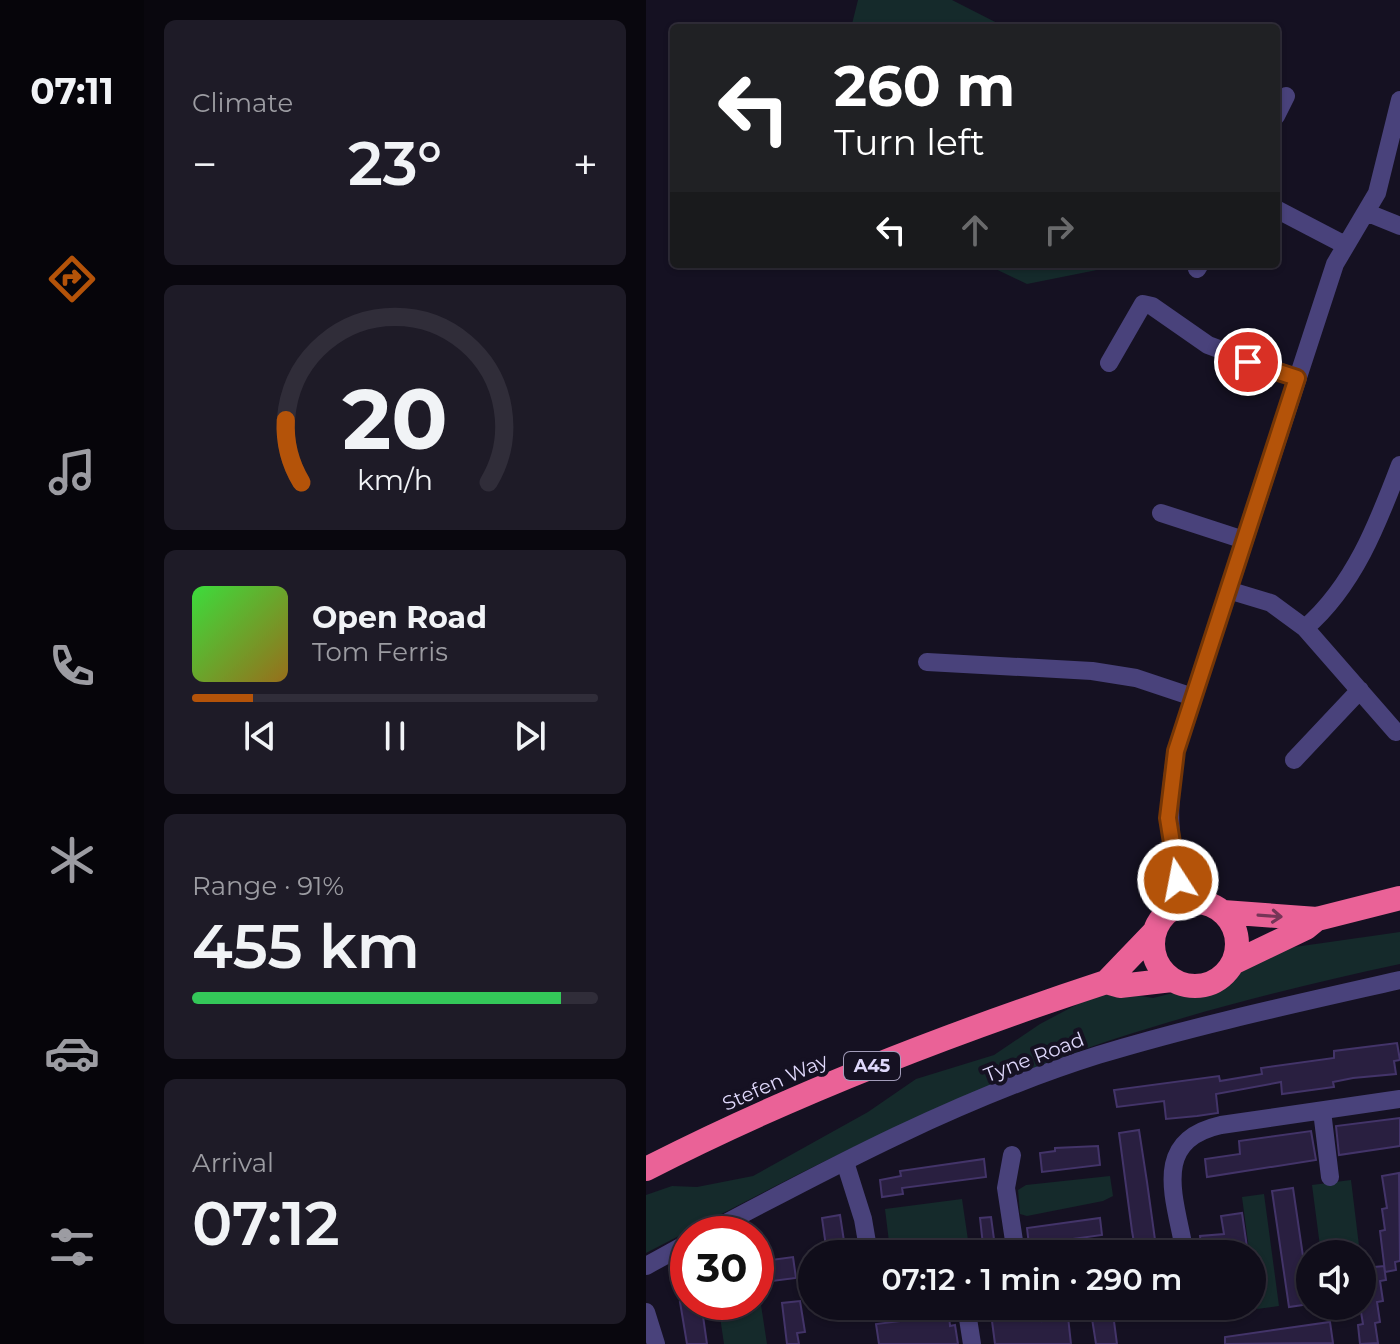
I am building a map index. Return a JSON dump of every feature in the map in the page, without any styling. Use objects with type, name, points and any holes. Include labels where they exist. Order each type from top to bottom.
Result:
[{"type":"highway","points":[[1223,912],[1237,935],[1233,963],[1225,975],[1200,987],[1186,986],[1172,980],[1155,959],[1155,931],[1171,909],[1184,903],[1197,902],[1223,912],[1317,919],[1400,898]]},
{"type":"highway","points":[[1233,963],[1306,928],[1317,919]]},
{"type":"highway","name":"Stefen Way","points":[[646,1169],[801,1096],[893,1058],[991,1020],[1106,982],[1155,931]]},
{"type":"highway","name":"Stefen Way","points":[[1106,982],[1120,986],[1172,980]]},
{"type":"street","points":[[1280,108],[1286,96]]},
{"type":"street","points":[[1184,903],[1172,857],[1168,818],[1176,751],[1335,264],[1368,213],[1379,184],[1400,100]]},
{"type":"street","points":[[1280,211],[1345,245]]},
{"type":"street","points":[[1368,213],[1400,226]]},
{"type":"street","points":[[1109,363],[1143,304],[1152,306],[1208,345],[1297,378]]},
{"type":"street","points":[[1305,628],[1342,591],[1385,506],[1400,465]]},
{"type":"street","points":[[1161,513],[1244,540]]},
{"type":"street","points":[[1228,590],[1271,603],[1305,628],[1396,732]]},
{"type":"street","points":[[927,662],[1092,671],[1136,678],[1193,697]]},
{"type":"street","points":[[1294,760],[1360,690]]},
{"type":"street","name":"Tyne Road","points":[[740,1216],[845,1162],[1011,1087],[1098,1056],[1241,1017],[1400,980]]},
{"type":"street","points":[[1183,1240],[1172,1166],[1186,1138],[1202,1129],[1221,1125],[1400,1099]]},
{"type":"street","points":[[1322,1111],[1330,1177]]},
{"type":"street","points":[[1012,1155],[1006,1188],[1014,1240]]},
{"type":"street","points":[[845,1162],[867,1240]]},
{"type":"street","points":[[646,1266],[670,1253]]},
{"type":"street","points":[[646,1312],[656,1344]]},
{"type":"street","points":[[968,1320],[972,1344]]},
{"type":"green space","points":[[858,0],[952,0],[999,24],[852,24]]},
{"type":"green space","points":[[993,268],[1099,268],[1097,270],[1027,284]]},
{"type":"green space","points":[[1400,932],[1400,964],[1216,1009],[1048,1062],[873,1138],[718,1216],[670,1216],[670,1241],[646,1253],[646,1195],[672,1186],[697,1187],[753,1176],[868,1112],[916,1079],[994,1055],[1040,1024],[1093,996],[1114,992],[1153,998],[1225,980],[1245,954]]},
{"type":"green space","points":[[1110,1176],[1113,1196],[1103,1201],[1027,1216],[1020,1214],[1018,1190],[1026,1185]]},
{"type":"green space","points":[[1351,1180],[1358,1240],[1319,1240],[1312,1185]]},
{"type":"green space","points":[[1264,1194],[1279,1306],[1266,1308],[1266,1240],[1248,1240],[1242,1197]]},
{"type":"green space","points":[[962,1199],[968,1240],[889,1240],[885,1209]]},
{"type":"green space","points":[[720,1320],[763,1320],[767,1344],[724,1344]]},
{"type":"building","points":[[1397,1043],[1400,1060],[1394,1061],[1396,1074],[1353,1078],[1333,1082],[1334,1087],[1282,1094],[1281,1082],[1216,1094],[1218,1113],[1197,1116],[1166,1119],[1164,1101],[1117,1107],[1114,1090],[1219,1076],[1220,1081],[1262,1074],[1261,1068],[1334,1058],[1334,1051]]},
{"type":"building","points":[[1400,1118],[1400,1146],[1339,1155],[1336,1126]]},
{"type":"building","points":[[1139,1130],[1155,1240],[1134,1240],[1119,1133]]},
{"type":"building","points":[[1311,1131],[1316,1160],[1207,1177],[1205,1159],[1240,1154],[1239,1141]]},
{"type":"building","points":[[1098,1146],[1100,1165],[1042,1172],[1040,1153],[1055,1151],[1055,1148]]},
{"type":"building","points":[[984,1159],[986,1177],[902,1188],[903,1194],[882,1197],[880,1180],[901,1176],[900,1171]]},
{"type":"building","points":[[1399,1173],[1400,1261],[1395,1262],[1396,1270],[1385,1272],[1380,1231],[1385,1230],[1382,1209],[1387,1208],[1382,1176]]},
{"type":"building","points":[[1293,1188],[1301,1240],[1296,1240],[1296,1306],[1289,1307],[1272,1191]]},
{"type":"building","points":[[1242,1213],[1246,1240],[1200,1240],[1200,1236],[1224,1234],[1221,1216]]},
{"type":"building","points":[[840,1215],[844,1240],[825,1240],[822,1218]]},
{"type":"building","points":[[991,1217],[994,1240],[982,1240],[980,1218]]},
{"type":"building","points":[[1100,1218],[1102,1235],[1066,1240],[1028,1240],[1027,1228]]},
{"type":"building","points":[[793,1257],[796,1278],[774,1281],[774,1260]]},
{"type":"building","points":[[1384,1266],[1386,1280],[1380,1281],[1383,1301],[1377,1302],[1380,1322],[1375,1323],[1378,1343],[1360,1344],[1358,1325],[1363,1324],[1362,1320],[1376,1320],[1376,1267]]},
{"type":"building","points":[[798,1301],[798,1320],[803,1320],[805,1332],[797,1333],[799,1344],[787,1344],[782,1303]]},
{"type":"building","points":[[683,1320],[704,1320],[707,1344],[687,1344]]},
{"type":"building","points":[[949,1320],[950,1326],[955,1325],[958,1344],[879,1344],[876,1324]]},
{"type":"building","points":[[992,1320],[1068,1320],[1071,1344],[995,1344]]},
{"type":"building","points":[[1092,1320],[1114,1320],[1117,1344],[1096,1344]]},
{"type":"building","points":[[1330,1322],[1333,1343],[1225,1344],[1225,1337]]},
{"type":"route","points":[[1178,880],[1168,818],[1176,751],[1297,378],[1248,362]]}]
